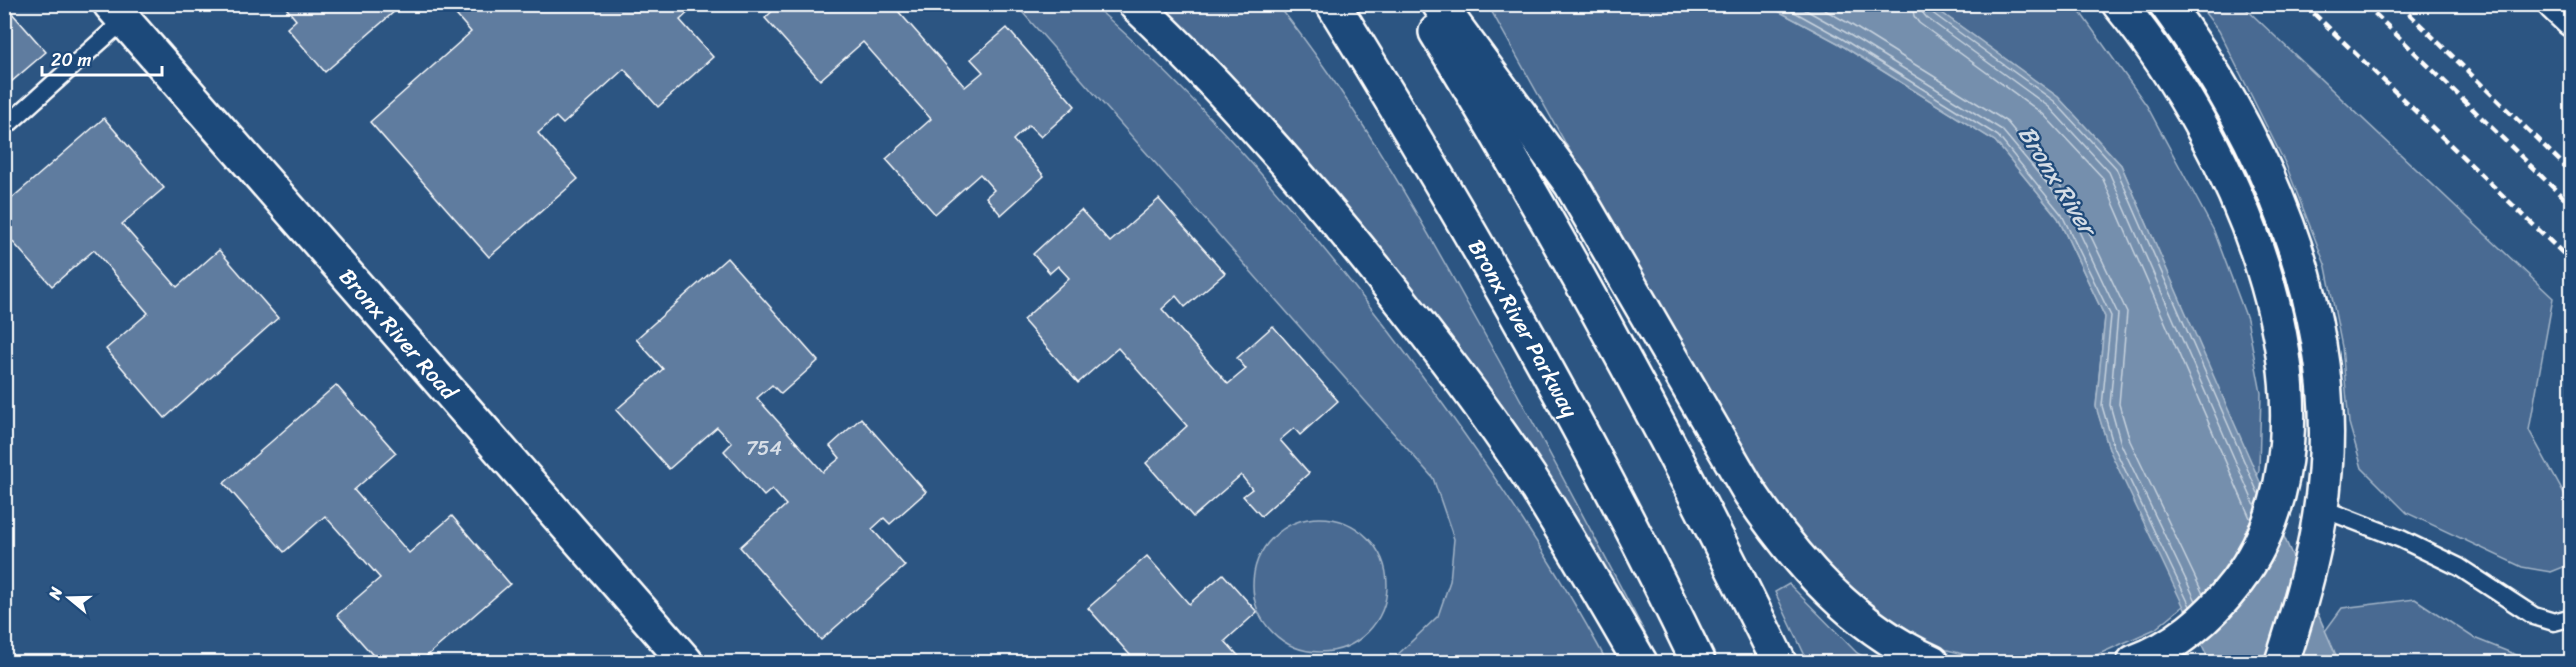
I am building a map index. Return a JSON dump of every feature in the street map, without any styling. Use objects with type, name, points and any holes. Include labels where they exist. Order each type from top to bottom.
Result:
[{"type":"main road","points":[[1136,4],[1274,149],[1415,318],[1472,394],[1530,478],[1641,663]]},
{"type":"main road","name":"Bronx River Parkway","points":[[1333,4],[1467,226],[1533,343],[1603,472],[1698,663]]},
{"type":"main road","points":[[1418,4],[1508,150],[1625,360],[1716,533],[1779,663]]},
{"type":"main road","points":[[1439,4],[1571,184],[1750,494],[1771,524],[1820,583],[1846,607],[1900,646],[1932,663]]},
{"type":"main road","points":[[2119,4],[2175,82],[2197,118],[2235,195],[2250,232],[2273,303],[2282,349],[2288,404],[2287,437],[2280,494],[2271,521],[2245,571],[2223,599],[2199,622],[2170,644],[2134,663]]},
{"type":"main road","points":[[2166,4],[2207,64],[2251,143],[2269,182],[2309,295],[2322,367],[2326,437],[2321,508],[2310,567],[2282,663]]},
{"type":"main road","points":[[2555,4],[2571,20]]},
{"type":"main road","name":"Bronx River Road","points":[[117,12],[686,663]]},
{"type":"lane","points":[[4,128],[117,12]]},
{"type":"lane","points":[[2321,508],[2401,539],[2450,562],[2534,616],[2554,622],[2571,617]]},
{"type":"shaded area","points":[[1016,5],[1093,5],[1172,79],[1247,158],[1352,283],[1445,407],[1530,532],[1607,662],[1390,662],[1438,616],[1450,581],[1454,539],[1433,478]]},
{"type":"shaded area","points":[[1155,5],[1278,5],[1305,40],[1355,113],[1424,226],[1541,437],[1660,662],[1651,662],[1601,576]]},
{"type":"shaded area","points":[[1488,5],[1767,5],[1838,43],[1995,141],[2058,218],[2105,317],[2096,406],[2109,449],[2207,363],[2121,165],[2058,97],[1931,5],[2075,5],[2147,106],[2214,231],[2247,319],[2261,393],[2259,470],[2244,530],[2199,593],[2155,629],[2081,662],[1996,662],[1935,647],[1884,613],[1821,563],[1765,489],[1683,353]]},
{"type":"shaded area","points":[[2199,5],[2242,5],[2553,298],[2529,430],[2571,507],[2571,564],[2551,572],[2522,567],[2407,513],[2362,468],[2349,423],[2342,347],[2326,267],[2286,165],[2219,31]]},
{"type":"shaded area","points":[[1320,518],[1346,523],[1368,537],[1382,559],[1387,585],[1382,611],[1368,633],[1346,647],[1320,652],[1294,647],[1272,633],[1258,611],[1253,585],[1258,559],[1272,537],[1294,523]]},
{"type":"shaded area","points":[[1789,584],[1857,653],[1873,662],[1808,662],[1775,592]]},
{"type":"shaded area","points":[[2415,599],[2474,638],[2534,662],[2308,662],[2312,649],[2342,608]]},
{"type":"water","name":"Bronx River","points":[[1767,5],[1931,5],[2058,97],[2121,165],[2339,662],[2210,662],[2109,449],[2096,407],[2105,317],[2058,218],[1995,141],[1838,43]]},
{"type":"building","points":[[4,4],[46,52],[4,88]]},
{"type":"building","points":[[283,4],[403,4],[325,72],[287,28],[296,20]]},
{"type":"building","points":[[453,4],[697,4],[680,20],[713,57],[658,107],[624,69],[563,124],[556,117],[538,133],[578,179],[489,257],[370,122],[471,32],[450,8]]},
{"type":"building","points":[[780,4],[905,4],[898,11],[965,87],[983,72],[971,59],[1007,28],[1075,106],[1041,137],[1029,125],[1013,140],[1044,176],[1001,215],[986,197],[994,190],[980,174],[935,214],[886,159],[931,119],[863,42],[820,80],[765,18]]},
{"type":"building","points":[[104,118],[164,188],[122,224],[177,287],[219,250],[278,318],[165,418],[106,349],[148,313],[94,250],[52,286],[4,232],[4,205]]},
{"type":"building","points":[[1159,199],[1225,273],[1185,307],[1176,296],[1162,309],[1228,384],[1246,369],[1237,358],[1273,326],[1338,401],[1300,435],[1294,428],[1280,440],[1309,473],[1261,516],[1243,496],[1252,489],[1241,475],[1193,517],[1146,463],[1187,426],[1118,348],[1078,383],[1023,320],[1069,278],[1058,266],[1050,273],[1033,254],[1081,210],[1110,242]]},
{"type":"building","points":[[727,258],[818,361],[781,394],[772,385],[757,398],[823,472],[840,458],[830,446],[861,418],[926,492],[890,524],[884,518],[872,529],[905,566],[821,640],[740,547],[786,505],[772,489],[764,496],[724,451],[732,443],[717,427],[669,469],[616,410],[663,369],[636,339]]},
{"type":"building","points":[[336,385],[396,453],[354,490],[409,553],[452,516],[510,584],[420,662],[379,662],[337,615],[380,578],[325,516],[284,552],[224,483]]},
{"type":"building","points":[[1147,556],[1189,604],[1223,574],[1257,612],[1225,641],[1244,662],[1122,662],[1130,655],[1088,608]]},
{"type":"railway","points":[[2304,4],[2572,262]]},
{"type":"railway","points":[[2365,4],[2572,206]]},
{"type":"railway","points":[[2399,4],[2572,173]]}]
